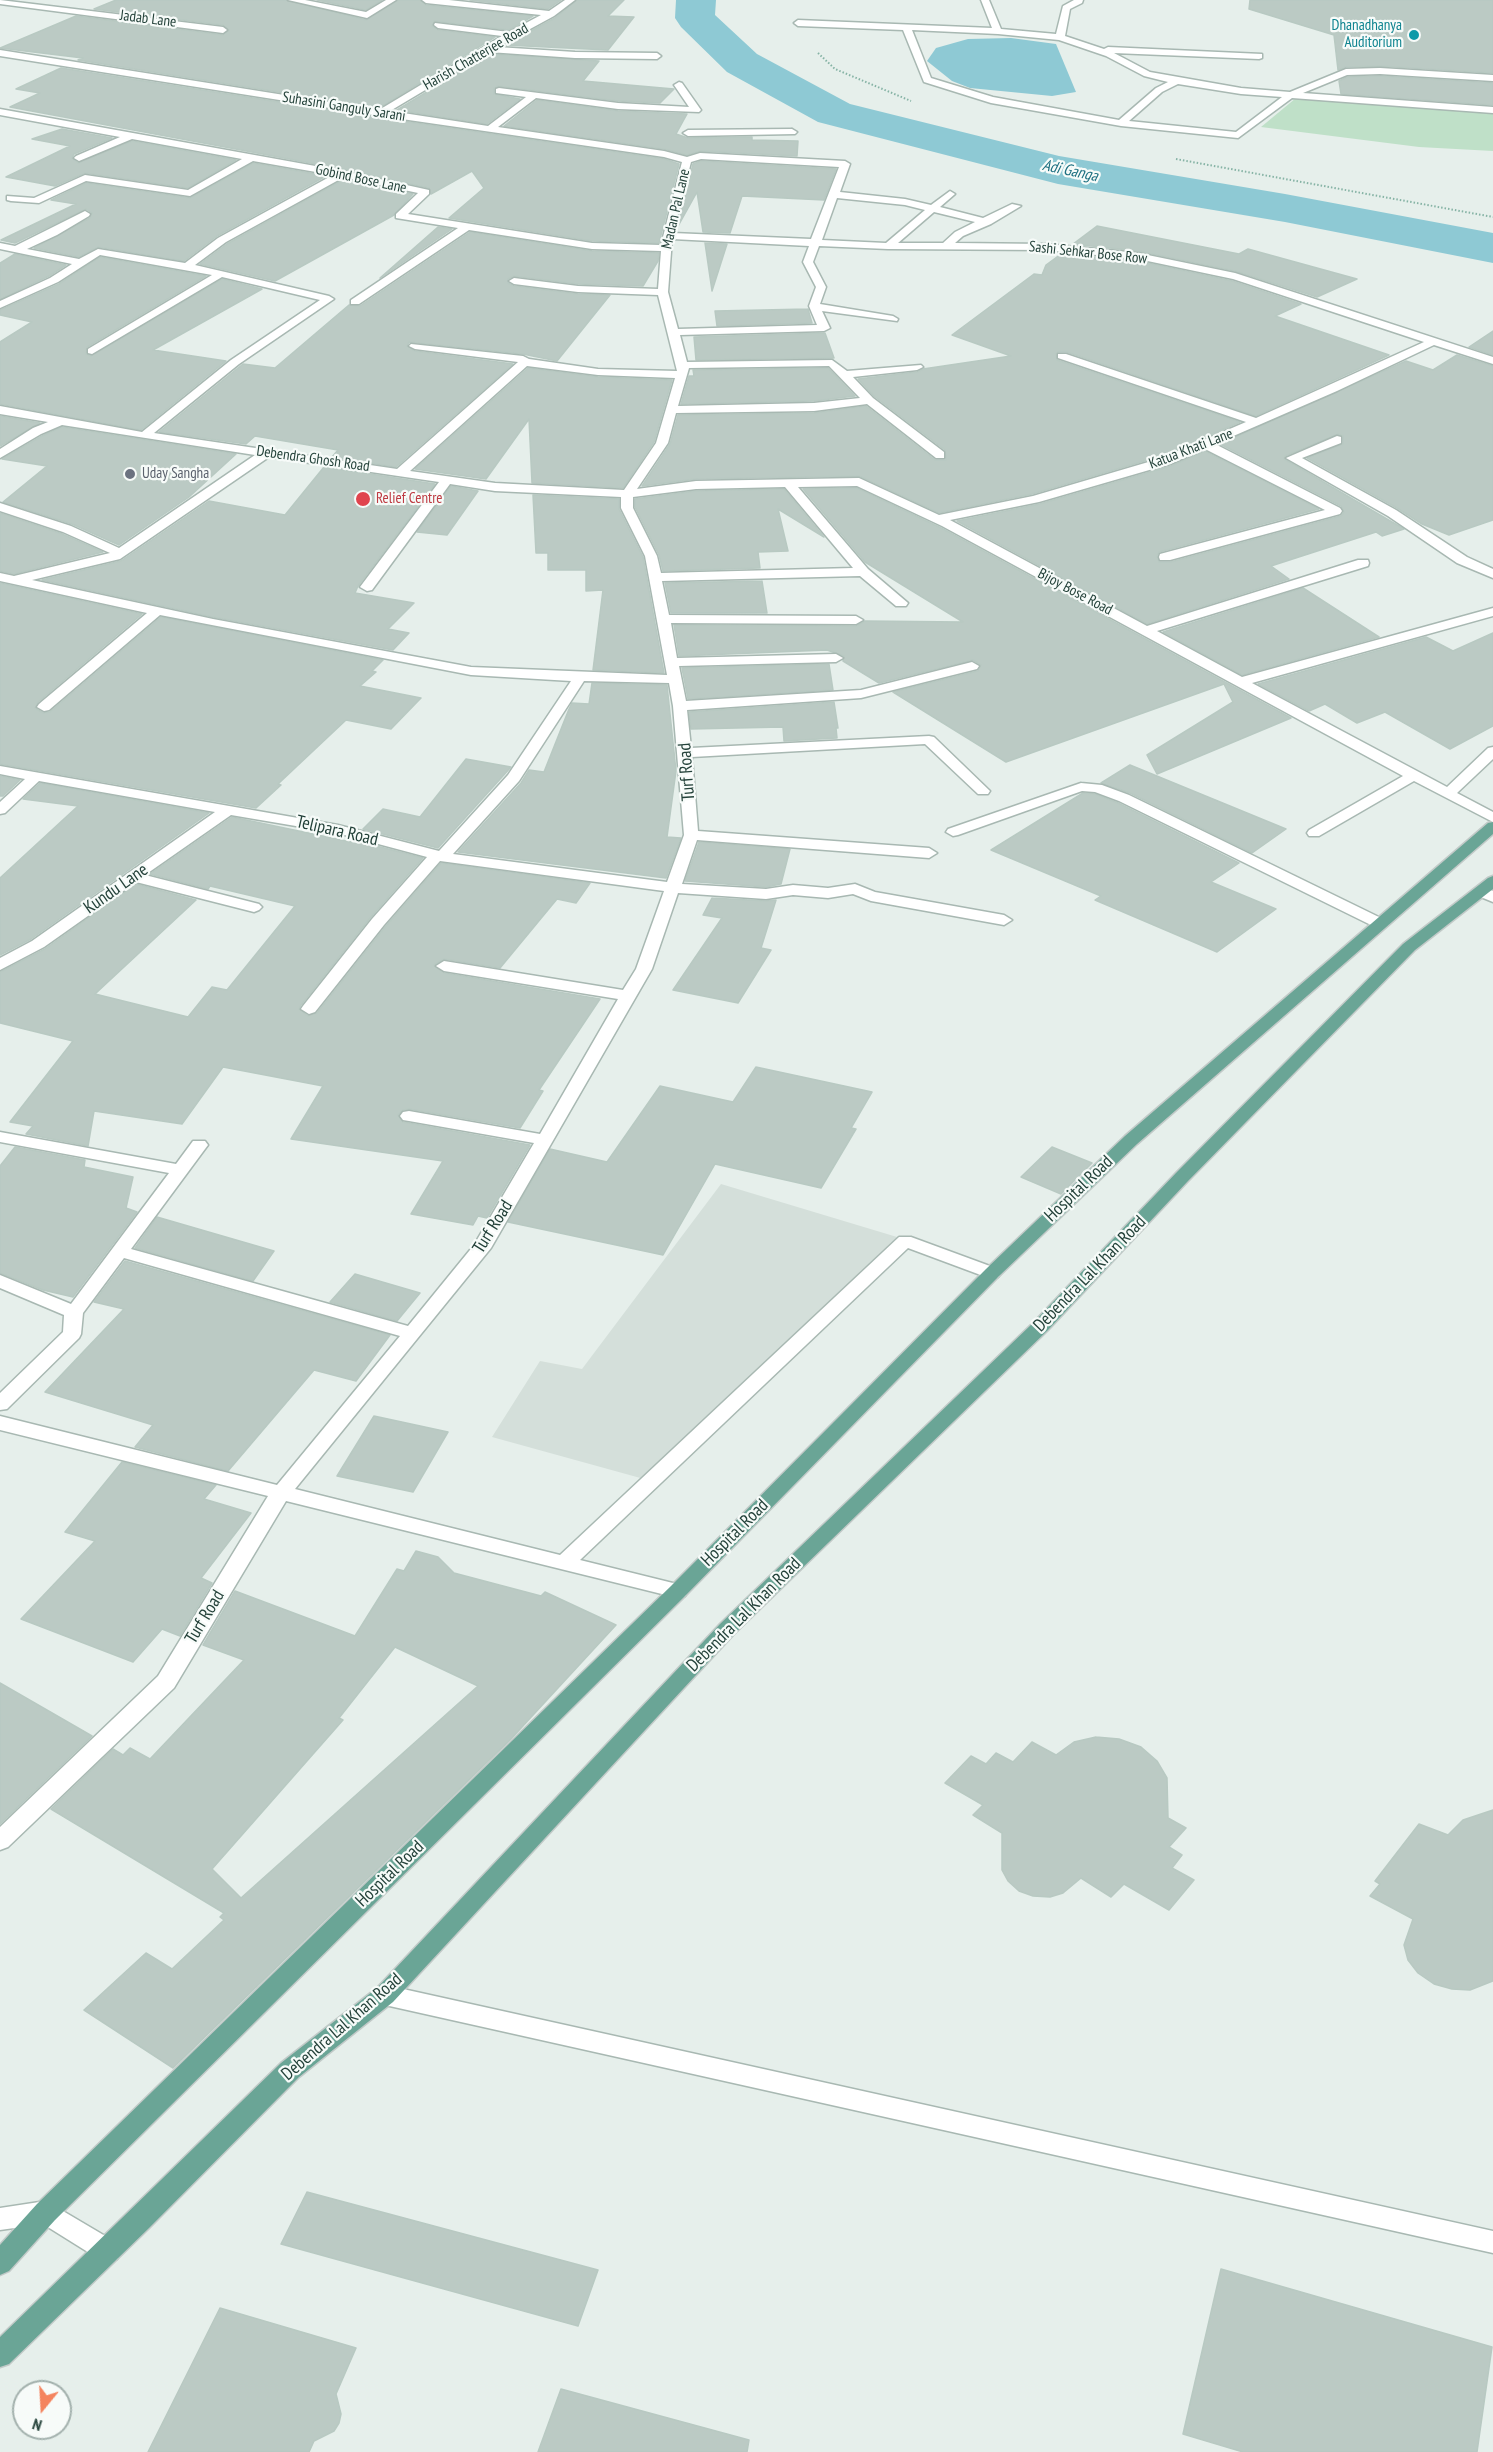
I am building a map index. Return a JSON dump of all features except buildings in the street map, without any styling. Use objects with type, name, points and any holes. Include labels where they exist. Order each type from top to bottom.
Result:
[{"type":"main road","name":"Hospital Road","points":[[0,2263],[46,2212],[678,1590],[992,1273],[1131,1140],[1493,826]]},
{"type":"main road","name":"Debendra Lal Khan Road","points":[[0,2355],[290,2070],[385,1995],[728,1629],[1041,1326],[1182,1177],[1409,947],[1489,890]]},
{"type":"street","points":[[292,0],[367,15],[392,0]]},
{"type":"street","points":[[426,0],[551,14]]},
{"type":"street","name":"Harish Chatterjee Road","points":[[381,113],[511,35],[551,14],[571,0]]},
{"type":"street","points":[[985,0],[998,31]]},
{"type":"street","name":"Jadab Lane","points":[[0,1],[224,30]]},
{"type":"street","points":[[1060,37],[1066,8],[1079,2]]},
{"type":"street","points":[[798,23],[998,31],[1060,37],[1098,49],[1148,74],[1177,81],[1241,91],[1493,110]]},
{"type":"street","points":[[438,25],[511,35]]},
{"type":"street","points":[[907,28],[927,80],[991,100],[1121,123],[1238,135],[1290,94],[1346,72],[1380,71],[1493,78]]},
{"type":"street","points":[[488,49],[575,55],[657,56]]},
{"type":"street","points":[[1098,49],[1259,56]]},
{"type":"street","name":"Suhasini Ganguly Sarani","points":[[0,53],[381,113],[664,154],[687,160]]},
{"type":"street","points":[[1121,123],[1159,90],[1177,81]]},
{"type":"street","points":[[679,85],[696,110]]},
{"type":"street","points":[[499,91],[618,106],[696,110]]},
{"type":"street","points":[[490,129],[532,96]]},
{"type":"street","points":[[664,154],[686,138],[696,110]]},
{"type":"street","name":"Gobind Bose Lane","points":[[0,112],[343,174],[425,192],[400,216],[592,246],[665,248]]},
{"type":"street","points":[[688,133],[792,132]]},
{"type":"street","points":[[79,158],[132,135]]},
{"type":"street","points":[[673,332],[824,328],[814,306],[821,287],[808,262],[813,243],[845,164],[700,156],[687,160]]},
{"type":"street","points":[[0,203],[5,197],[35,201],[85,178],[190,192],[252,157]]},
{"type":"street","name":"Madan Pal Lane","points":[[682,370],[663,292],[667,236],[687,160]]},
{"type":"street","points":[[187,266],[222,240],[343,174]]},
{"type":"street","points":[[832,194],[905,202],[987,222]]},
{"type":"street","points":[[888,246],[950,194]]},
{"type":"street","points":[[946,246],[959,234],[1016,206]]},
{"type":"street","points":[[15,250],[53,233],[85,214]]},
{"type":"street","points":[[355,302],[466,227]]},
{"type":"street","name":"Sashi Sehkar Bose Row","points":[[667,236],[888,246],[1046,247],[1138,256],[1235,276],[1493,361]]},
{"type":"street","points":[[0,246],[81,263]]},
{"type":"street","points":[[0,305],[54,280],[98,252],[187,266],[328,299],[234,362],[145,435]]},
{"type":"street","points":[[92,351],[219,275]]},
{"type":"street","points":[[514,281],[578,289],[663,292]]},
{"type":"street","points":[[814,306],[893,319]]},
{"type":"street","name":"Katua Khati Lane","points":[[938,519],[1035,499],[1166,461],[1333,389],[1432,342]]},
{"type":"street","points":[[415,346],[523,359],[524,362],[598,372],[832,363],[869,400],[940,455]]},
{"type":"street","points":[[1062,356],[1256,422]]},
{"type":"street","points":[[400,472],[524,362]]},
{"type":"street","points":[[842,375],[917,367]]},
{"type":"street","points":[[627,494],[662,443],[682,370]]},
{"type":"street","points":[[672,410],[814,408],[869,400]]},
{"type":"street","name":"Debendra Ghosh Road","points":[[0,410],[145,435],[400,472],[446,481],[507,488],[627,494]]},
{"type":"street","points":[[0,454],[37,431],[61,421]]},
{"type":"street","points":[[1337,440],[1292,458],[1392,513],[1462,560],[1493,574]]},
{"type":"street","points":[[1165,557],[1336,511],[1207,445]]},
{"type":"street","points":[[0,588],[6,579],[115,556],[267,453]]},
{"type":"street","points":[[1293,489],[1332,479]]},
{"type":"street","points":[[367,587],[446,481]]},
{"type":"street","name":"Bijoy Bose Road","points":[[627,494],[696,485],[859,482],[938,519],[1243,681],[1493,818]]},
{"type":"street","points":[[788,483],[863,572],[901,603]]},
{"type":"street","name":"Turf Road","points":[[0,1841],[166,1682],[280,1494],[482,1248],[644,969],[691,835],[686,753],[680,706],[651,556],[627,508],[627,494]]},
{"type":"street","points":[[0,507],[67,529],[120,553]]},
{"type":"street","points":[[1147,630],[1362,563]]},
{"type":"street","points":[[655,577],[863,572]]},
{"type":"street","points":[[6,579],[213,623],[471,671],[580,677],[836,658]]},
{"type":"street","points":[[44,707],[158,610]]},
{"type":"street","points":[[1243,681],[1493,612]]},
{"type":"street","points":[[663,619],[856,620]]},
{"type":"street","points":[[680,706],[861,694],[972,666]]},
{"type":"street","points":[[309,1010],[378,922],[514,778],[580,677]]},
{"type":"street","points":[[686,753],[929,740],[983,790]]},
{"type":"street","points":[[1449,793],[1493,752]]},
{"type":"street","name":"Telipara Road","points":[[0,770],[338,829],[439,856],[674,888],[766,894],[793,890],[828,893],[855,889],[871,896],[1004,921]]},
{"type":"street","points":[[0,810],[37,775]]},
{"type":"street","points":[[1314,833],[1415,775]]},
{"type":"street","points":[[953,832],[1081,787],[1097,788],[1124,798],[1381,924]]},
{"type":"street","name":"Kundu Lane","points":[[0,965],[38,944],[229,809]]},
{"type":"street","points":[[691,835],[928,853]]},
{"type":"street","points":[[134,877],[254,907]]},
{"type":"street","points":[[444,966],[628,996]]},
{"type":"street","points":[[409,1116],[544,1140]]},
{"type":"street","points":[[2,1142],[180,1170]]},
{"type":"street","points":[[0,1404],[72,1334],[75,1312],[199,1144]]},
{"type":"street","points":[[564,1563],[905,1241],[992,1273]]},
{"type":"street","points":[[118,1251],[412,1333]]},
{"type":"street","points":[[0,1281],[75,1312]]},
{"type":"street","points":[[0,1424],[678,1590]]},
{"type":"street","points":[[385,1995],[1493,2242]]},
{"type":"street","points":[[0,2219],[46,2212],[108,2251]]},
{"type":"path","points":[[1220,168],[1493,217]]},
{"type":"shaded area","points":[[721,1184],[897,1237],[644,1479],[492,1437],[540,1361],[582,1369]]},
{"type":"green space","points":[[1296,98],[1493,113],[1493,151],[1419,147],[1261,127]]},
{"type":"water","points":[[1011,38],[1056,44],[1076,92],[1052,96],[970,88],[952,81],[927,61],[936,48],[968,39]]},
{"type":"waterway","name":"Adi Ganga","points":[[696,0],[695,18],[742,63],[834,113],[1058,170],[1285,208],[1493,248]]},
{"type":"place","name":"Dhanadhanya Auditorium","points":[[1414,35]]},
{"type":"place","name":"Uday Sangha","points":[[130,474]]},
{"type":"place","name":"Relief Centre","points":[[363,499]]}]
